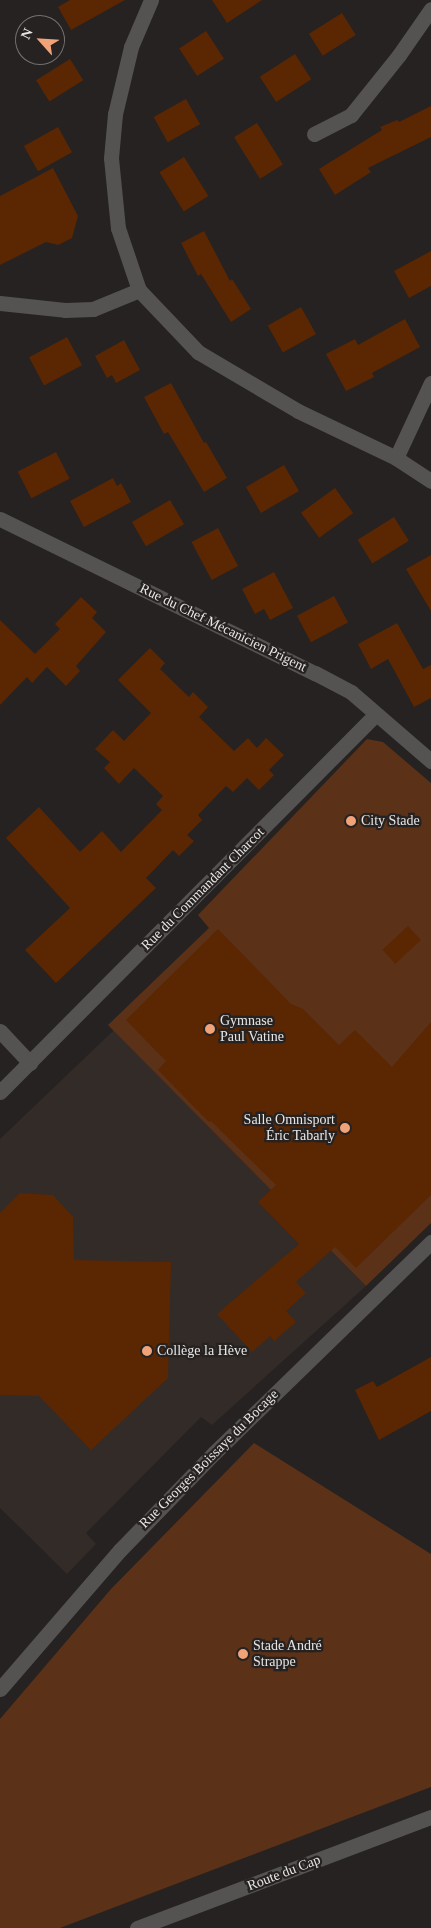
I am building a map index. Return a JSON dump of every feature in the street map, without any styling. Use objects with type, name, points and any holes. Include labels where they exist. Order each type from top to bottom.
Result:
[{"type":"street","points":[[150,0],[131,46],[115,114],[111,158],[118,228],[139,290],[198,352],[298,411],[396,458],[431,481]]},
{"type":"street","points":[[314,134],[351,114],[399,55],[431,9]]},
{"type":"street","points":[[0,303],[65,310],[93,309],[139,290]]},
{"type":"street","points":[[396,458],[431,383]]},
{"type":"street","name":"Rue du Chef Mécanicien Prigent","points":[[0,519],[315,672],[351,692],[431,760]]},
{"type":"street","name":"Rue du Commandant Charcot","points":[[0,1092],[376,714]]},
{"type":"street","points":[[0,1031],[30,1063]]},
{"type":"street","name":"Rue Georges Boissaye du Bocage","points":[[0,1689],[126,1543],[214,1453],[431,1242]]},
{"type":"street","name":"Route du Cap","points":[[137,1928],[431,1817]]},
{"type":"shaded area","points":[[367,739],[383,742],[431,783],[431,1223],[366,1286],[108,1025],[209,928],[198,915]]},
{"type":"shaded area","name":"Collège la Hève","points":[[114,1030],[366,1286],[212,1425],[201,1417],[86,1533],[96,1544],[67,1574],[0,1508],[0,1139]]},
{"type":"shaded area","name":"Stade André Strappe","points":[[254,1443],[431,1554],[431,1787],[60,1928],[0,1928],[0,1719],[111,1589]]},
{"type":"building","points":[[70,0],[125,0],[71,30],[65,19],[65,15],[63,15],[58,7]]},
{"type":"building","points":[[212,0],[262,0],[227,23]]},
{"type":"building","points":[[342,13],[356,35],[323,56],[309,34]]},
{"type":"building","points":[[206,31],[224,59],[197,76],[179,48]]},
{"type":"building","points":[[295,54],[311,79],[276,102],[260,77]]},
{"type":"building","points":[[70,59],[83,80],[49,101],[36,80],[60,65],[65,65],[65,62]]},
{"type":"building","points":[[186,99],[200,124],[168,142],[154,117]]},
{"type":"building","points":[[431,106],[431,137],[368,168],[371,172],[335,195],[319,169],[382,130],[380,127],[397,120],[399,122]]},
{"type":"building","points":[[257,123],[283,165],[260,179],[234,137]]},
{"type":"building","points":[[58,127],[72,152],[38,171],[24,146]]},
{"type":"building","points":[[184,157],[208,196],[184,211],[159,172]]},
{"type":"building","points":[[53,168],[78,216],[72,238],[58,245],[46,242],[0,265],[0,196]]},
{"type":"building","points":[[204,231],[230,281],[232,279],[251,309],[231,322],[201,274],[198,276],[181,243]]},
{"type":"building","points":[[431,251],[431,286],[409,298],[394,271]]},
{"type":"building","points":[[301,307],[316,334],[283,353],[268,325]]},
{"type":"building","points":[[405,319],[420,347],[372,373],[374,377],[346,391],[326,354],[355,339],[358,345]]},
{"type":"building","points":[[67,337],[82,365],[44,385],[29,357]]},
{"type":"building","points":[[124,340],[140,370],[116,383],[112,375],[107,378],[95,356]]},
{"type":"building","points":[[171,383],[204,443],[206,442],[227,478],[204,492],[168,432],[164,434],[144,397]]},
{"type":"building","points":[[56,452],[70,479],[31,498],[18,472]]},
{"type":"building","points":[[284,465],[299,491],[261,513],[246,487]]},
{"type":"building","points":[[113,478],[117,486],[121,483],[131,502],[84,527],[70,501]]},
{"type":"building","points":[[335,488],[353,513],[319,538],[301,513]]},
{"type":"building","points":[[170,500],[184,524],[146,546],[132,522]]},
{"type":"building","points":[[394,517],[409,541],[372,564],[358,540]]},
{"type":"building","points":[[218,528],[238,566],[212,580],[192,542]]},
{"type":"building","points":[[431,555],[431,611],[406,569]]},
{"type":"building","points":[[274,572],[293,608],[270,620],[264,609],[255,614],[242,589]]},
{"type":"building","points":[[334,596],[348,622],[311,642],[297,616]]},
{"type":"building","points":[[81,597],[97,612],[92,618],[106,632],[76,666],[80,671],[66,686],[47,667],[32,683],[27,677],[0,705],[0,620],[35,654],[60,629],[55,624]]},
{"type":"building","points":[[397,623],[423,669],[431,665],[431,698],[414,707],[388,659],[371,669],[358,644]]},
{"type":"building","points":[[150,648],[165,663],[160,669],[189,697],[193,692],[208,707],[199,717],[234,751],[248,738],[257,748],[266,738],[284,755],[269,770],[274,775],[259,790],[247,778],[233,792],[226,786],[198,815],[202,820],[187,835],[194,841],[179,856],[173,850],[146,878],[156,888],[56,983],[25,950],[70,908],[6,838],[39,807],[80,852],[102,831],[121,852],[162,810],[156,804],[163,796],[134,768],[119,784],[104,768],[110,762],[95,749],[113,730],[124,741],[151,713],[118,680]]},
{"type":"building","points":[[408,926],[421,940],[395,964],[382,950]]},
{"type":"building","points":[[218,929],[291,1004],[303,1009],[339,1045],[355,1030],[392,1067],[431,1022],[431,1195],[356,1268],[335,1247],[296,1282],[306,1293],[286,1311],[296,1322],[274,1341],[270,1336],[252,1352],[217,1314],[299,1244],[258,1202],[276,1185],[211,1121],[209,1122],[158,1070],[166,1061],[126,1020]]},
{"type":"building","points":[[20,1193],[53,1195],[73,1217],[74,1260],[171,1262],[168,1378],[91,1450],[39,1396],[0,1395],[0,1213]]},
{"type":"building","points":[[431,1357],[431,1411],[379,1440],[355,1390],[373,1381],[377,1387]]},
{"type":"place","name":"City Stade","points":[[351,821]]},
{"type":"place","name":"Gymnase Paul Vatine","points":[[210,1029]]},
{"type":"place","name":"Salle Omnisport Éric Tabarly","points":[[345,1128]]},
{"type":"place","name":"Collège la Hève","points":[[147,1351]]},
{"type":"place","name":"Stade André Strappe","points":[[243,1654]]}]
